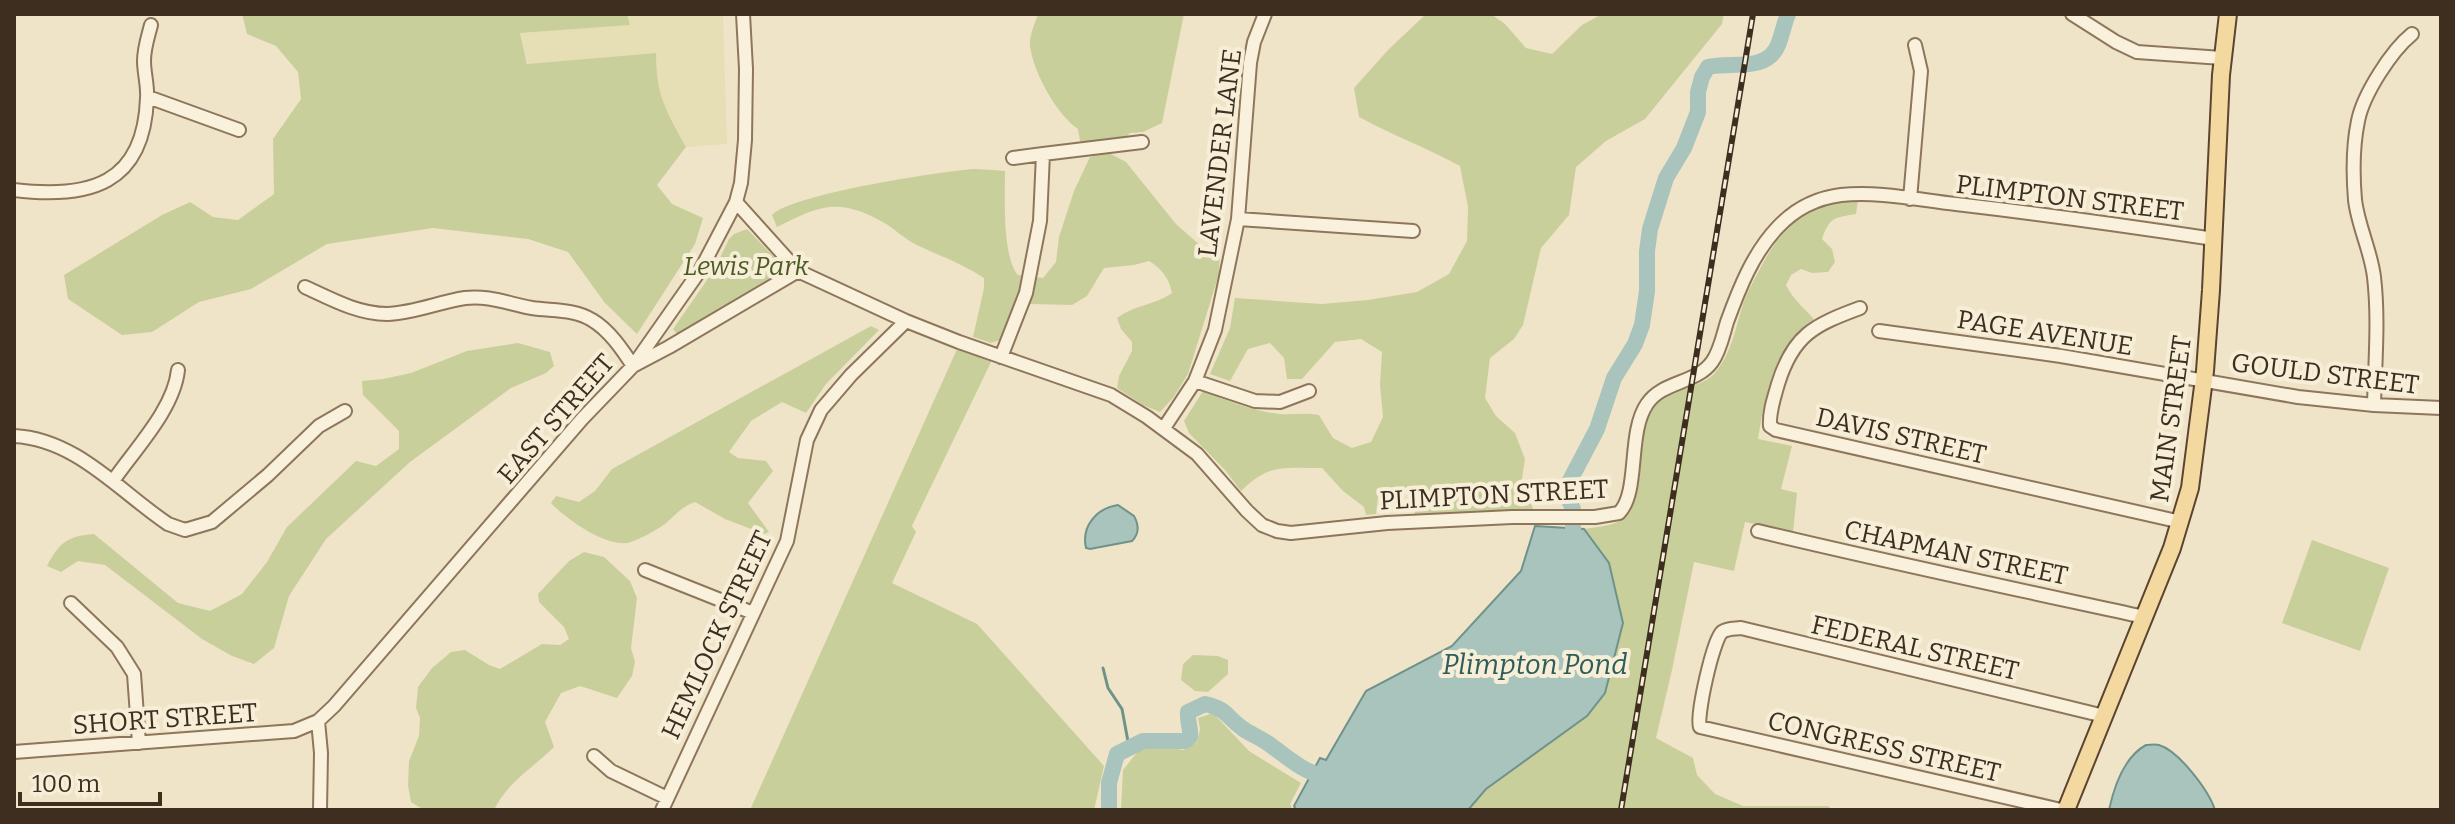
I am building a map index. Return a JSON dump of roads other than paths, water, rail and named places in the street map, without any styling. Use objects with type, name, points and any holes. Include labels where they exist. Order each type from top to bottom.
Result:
[{"type":"main road","name":"MAIN STREET","points":[[2064,810],[2181,522],[2196,458],[2214,239],[2222,58],[2228,14]]},
{"type":"street","name":"EAST STREET","points":[[318,721],[582,419],[633,366],[701,269],[736,202],[741,183],[746,69],[743,14]]},
{"type":"street","name":"LAVENDER LANE","points":[[1164,428],[1195,381],[1215,330],[1238,219],[1250,63],[1265,14]]},
{"type":"street","points":[[2072,14],[2137,52],[2222,58]]},
{"type":"street","points":[[14,190],[41,193],[81,190],[111,178],[134,155],[141,139],[148,97],[145,46],[151,25]]},
{"type":"street","points":[[2374,405],[2376,304],[2374,274],[2355,199],[2358,120],[2400,43],[2412,34]]},
{"type":"street","points":[[1910,199],[1921,71],[1915,45]]},
{"type":"street","points":[[148,97],[239,130]]},
{"type":"street","points":[[1013,158],[1142,142]]},
{"type":"street","points":[[1001,357],[1026,293],[1040,221],[1043,154]]},
{"type":"street","name":"PLIMPTON STREET","points":[[736,202],[798,271],[906,321],[1111,395],[1164,428],[1197,454],[1262,525],[1291,533],[1387,523],[1614,515],[1628,500],[1636,429],[1645,406],[1658,392],[1695,375],[1714,360],[1743,279],[1769,238],[1784,220],[1804,206],[1828,197],[1859,194],[1910,199],[2214,239]]},
{"type":"street","points":[[1238,219],[1413,231]]},
{"type":"street","points":[[305,287],[354,309],[385,314],[483,297],[577,313],[603,328],[633,366],[798,271]]},
{"type":"street","name":"DAVIS STREET","points":[[1860,308],[1825,321],[1795,346],[1783,369],[1769,415],[1770,426],[1776,430],[2181,522]]},
{"type":"street","name":"HEMLOCK STREET","points":[[665,804],[787,541],[807,440],[821,410],[851,375],[906,321]]},
{"type":"street","name":"PAGE AVENUE","points":[[1879,331],[2061,356],[2204,381]]},
{"type":"street","points":[[113,481],[169,402],[178,370]]},
{"type":"street","points":[[1195,381],[1255,401],[1280,402],[1309,391]]},
{"type":"street","name":"GOULD STREET","points":[[2204,381],[2298,397],[2441,408]]},
{"type":"street","points":[[14,436],[36,437],[56,444],[83,459],[168,524],[185,530],[212,522],[319,426],[345,411]]},
{"type":"street","name":"CHAPMAN STREET","points":[[1758,531],[1885,562],[2144,617]]},
{"type":"street","points":[[645,570],[753,613]]},
{"type":"street","points":[[71,603],[117,647],[134,674],[139,743]]},
{"type":"street","name":"FEDERAL STREET","points":[[1698,726],[1718,637],[1730,629],[1741,628],[2104,716]]},
{"type":"street","points":[[318,721],[320,810]]},
{"type":"street","name":"SHORT STREET","points":[[14,752],[294,731],[318,721]]},
{"type":"street","name":"CONGRESS STREET","points":[[1698,726],[2064,810]]},
{"type":"street","points":[[594,756],[611,771],[665,804]]},
{"type":"water","points":[[1118,505],[1134,516],[1137,523],[1138,529],[1132,541],[1086,548],[1086,532],[1092,519],[1103,510]]},
{"type":"water","name":"Plimpton Pond","points":[[1535,526],[1584,529],[1609,563],[1623,623],[1605,693],[1587,716],[1486,789],[1468,810],[1296,810],[1294,806],[1320,758],[1326,760],[1366,691],[1452,646],[1521,571]]},
{"type":"water","points":[[2146,745],[2159,745],[2184,763],[2215,810],[2109,810],[2117,782],[2126,765]]},
{"type":"waterway","points":[[1573,550],[1573,509],[1566,488],[1597,429],[1614,378],[1635,344],[1642,325],[1650,229],[1666,178],[1684,148],[1698,112],[1702,77],[1708,67],[1757,63],[1773,54],[1788,14]]},
{"type":"waterway","points":[[1103,668],[1108,688],[1122,709],[1129,747]]},
{"type":"waterway","points":[[1109,810],[1109,783],[1117,754],[1143,741],[1185,741],[1190,737],[1188,712],[1205,704],[1223,711],[1242,728],[1298,765],[1330,779]]},
{"type":"railway","points":[[1621,810],[1753,14]]},
{"type":"park label","name":"Lewis Park","points":[[746,266]]}]
